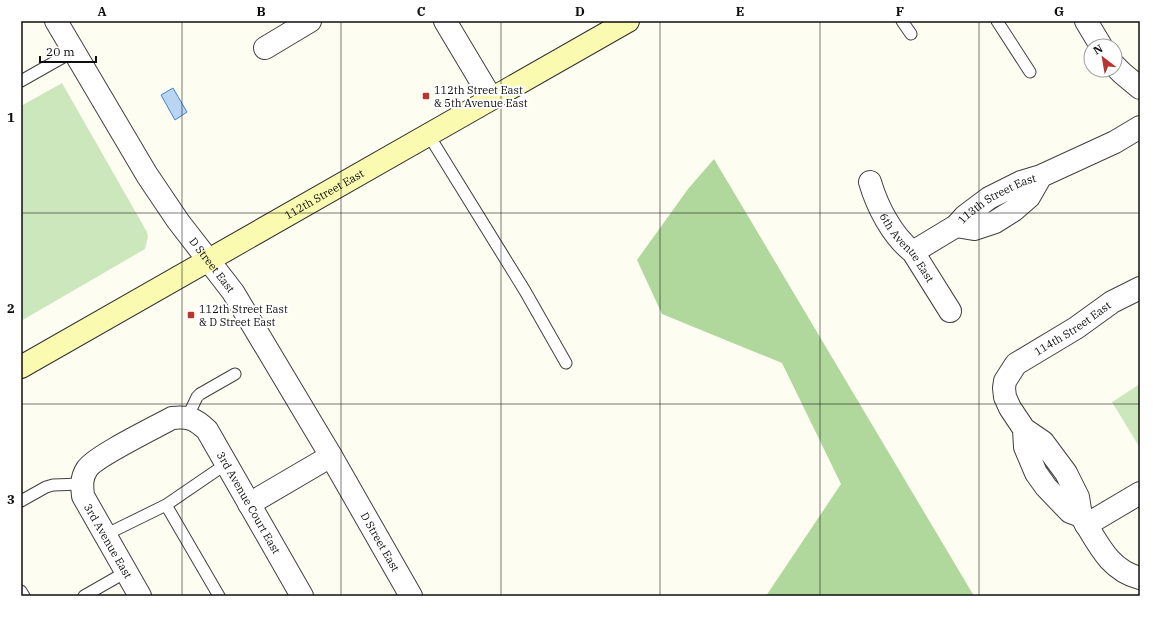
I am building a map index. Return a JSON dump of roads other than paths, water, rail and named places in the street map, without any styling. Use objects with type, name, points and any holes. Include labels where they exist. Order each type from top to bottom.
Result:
[{"type":"main road","name":"112th Street East","points":[[21,367],[628,21]]},
{"type":"street","name":"D Street East","points":[[56,21],[147,175],[178,221],[233,292],[331,456],[411,596]]},
{"type":"street","points":[[265,48],[310,21]]},
{"type":"street","points":[[446,21],[491,98]]},
{"type":"street","points":[[1086,21],[1096,38]]},
{"type":"street","points":[[1123,74],[1140,88]]},
{"type":"street","name":"113th Street East","points":[[913,252],[956,226],[965,216],[989,198],[1021,182],[1041,176],[1115,142],[1140,127]]},
{"type":"street","name":"6th Avenue East","points":[[870,182],[875,200],[886,218],[904,245],[913,252],[950,311]]},
{"type":"street","name":"114th Street East","points":[[1084,521],[1070,512],[1046,487],[1036,473],[1025,447],[1024,429],[1005,398],[1005,381],[1016,364],[1076,328],[1112,302],[1140,288]]},
{"type":"street","points":[[82,484],[87,468],[100,458],[172,418],[187,418]]},
{"type":"street","name":"3rd Avenue Court East","points":[[187,418],[198,422],[207,430],[302,596]]},
{"type":"street","points":[[249,504],[331,456]]},
{"type":"street","name":"3rd Avenue East","points":[[82,484],[83,496],[140,596]]},
{"type":"street","points":[[1140,493],[1084,521],[1104,554],[1125,573],[1140,578]]},
{"type":"lane","points":[[902,21],[911,34]]},
{"type":"lane","points":[[997,21],[1030,72]]},
{"type":"lane","points":[[21,81],[74,51]]},
{"type":"lane","points":[[428,134],[525,291],[566,363]]},
{"type":"lane","points":[[187,418],[197,397],[200,394],[235,374]]},
{"type":"lane","points":[[105,535],[166,505],[226,464]]},
{"type":"lane","points":[[21,501],[46,487],[53,485],[82,484]]},
{"type":"lane","points":[[166,505],[219,596]]},
{"type":"lane","points":[[84,596],[126,572]]},
{"type":"lane","points":[[21,591],[24,596]]},
{"type":"water","points":[[173,88],[187,112],[175,120],[161,95]]},
{"type":"place","name":"112th Street East & 5th Avenue East","points":[[426,96]]},
{"type":"place","name":"112th Street East & D Street East","points":[[191,315]]}]
